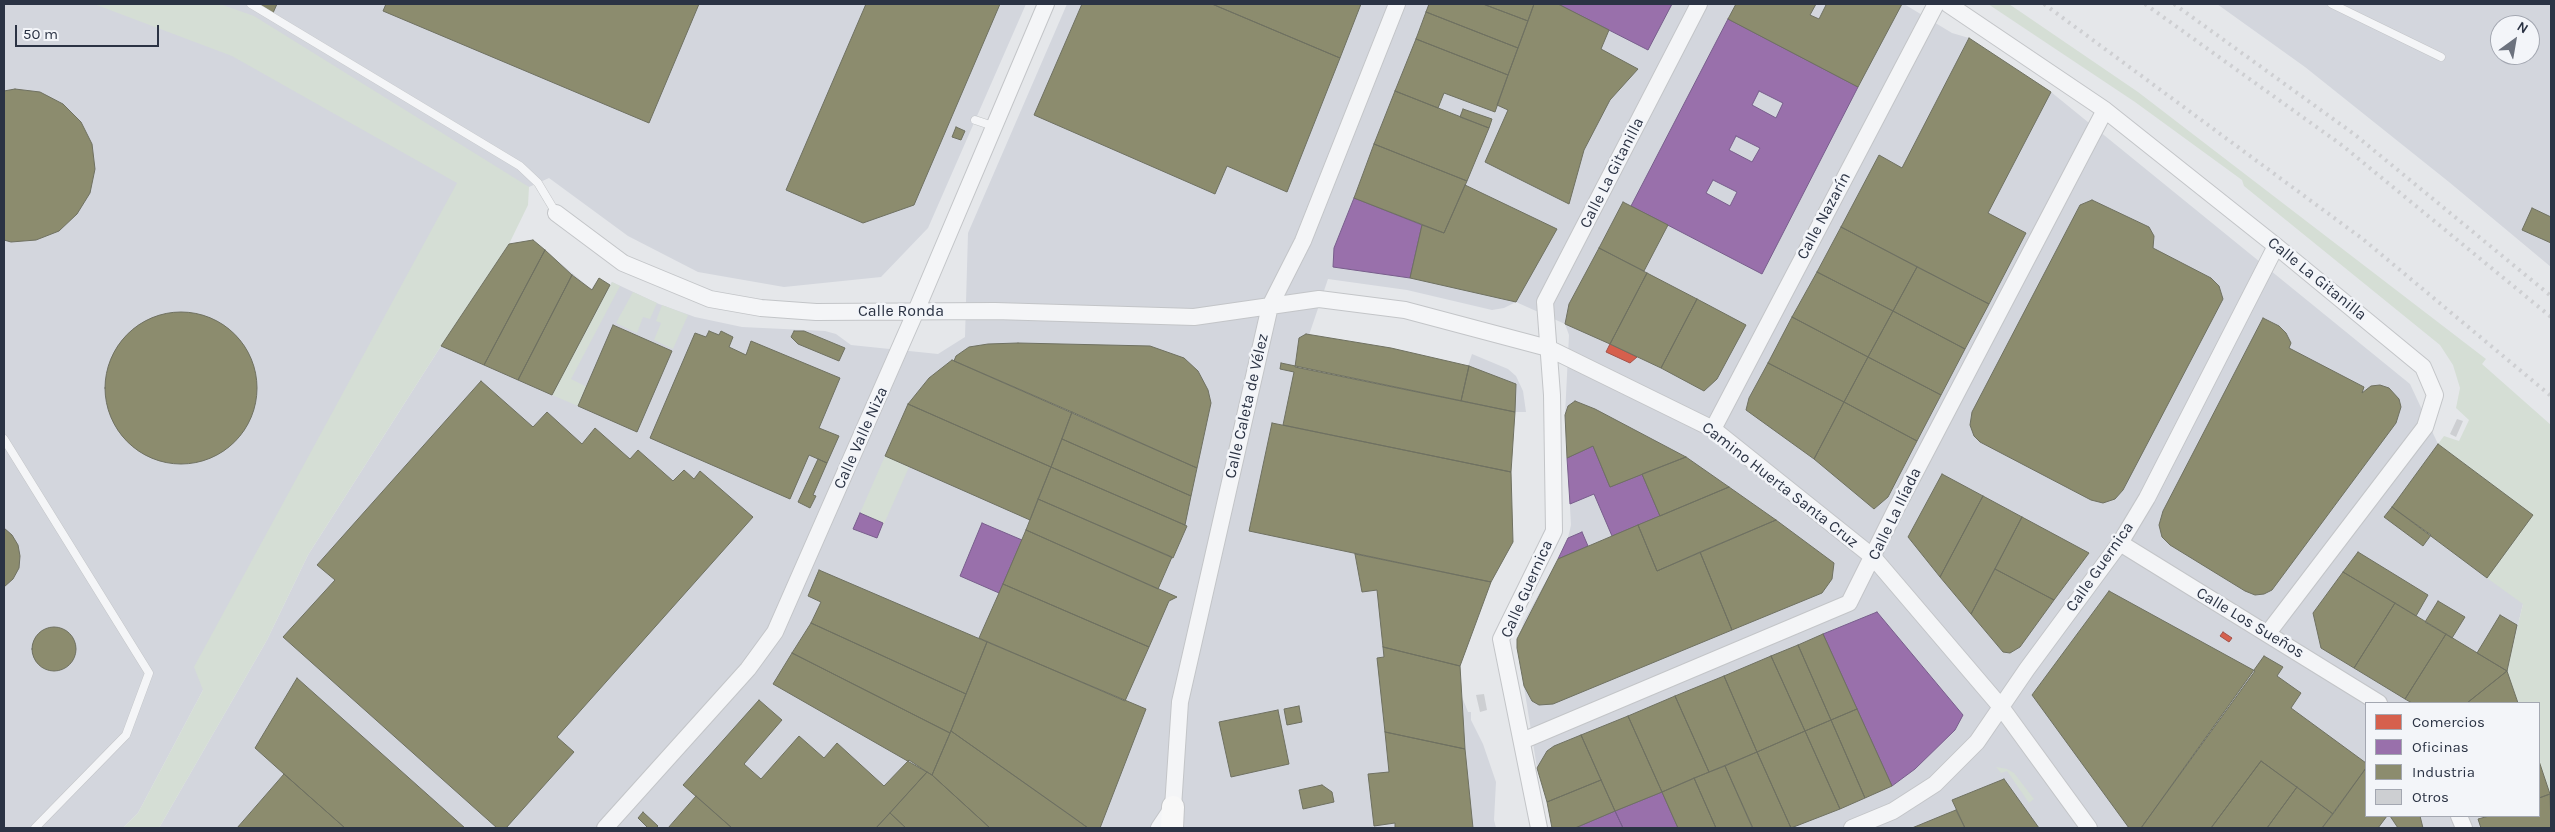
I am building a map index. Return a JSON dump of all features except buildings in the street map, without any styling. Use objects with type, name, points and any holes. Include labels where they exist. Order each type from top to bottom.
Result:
[{"type":"street","name":"Calle Valle Niza","points":[[606,828],[748,669],[775,632],[916,311],[1046,4]]},
{"type":"street","name":"Calle Caleta de Vélez","points":[[1172,818],[1180,702],[1270,306],[1302,241],[1397,4]]},
{"type":"street","name":"Calle La Gitanilla","points":[[1548,348],[1545,302],[1699,4]]},
{"type":"street","name":"Calle Nazarín","points":[[1713,429],[1936,4]]},
{"type":"street","name":"Calle La Gitanilla","points":[[1948,4],[2105,110],[2276,246],[2422,367],[2435,395],[2425,427],[2268,633]]},
{"type":"street","name":"Calle La Ilíada","points":[[1522,741],[1849,603],[1898,505],[2105,110]]},
{"type":"street","name":"Calle Ronda","points":[[556,213],[623,263],[710,300],[761,308],[816,312],[916,311],[1194,317],[1270,306]]},
{"type":"street","name":"Calle Guernica","points":[[1852,828],[1893,810],[1935,784],[1977,742],[2120,543],[2146,498],[2276,246]]},
{"type":"street","name":"Camino Huerta Santa Cruz","points":[[1270,306],[1319,299],[1405,310],[1548,348],[1713,429],[1873,557],[2001,707],[2089,828]]},
{"type":"street","name":"Calle Guernica","points":[[1539,828],[1502,639],[1554,531],[1552,395],[1548,348]]},
{"type":"street","name":"Calle Los Sueños","points":[[2120,543],[2377,702]]},
{"type":"street","points":[[1158,828],[1172,818]]},
{"type":"lane","points":[[251,4],[520,166],[538,183],[556,213]]},
{"type":"lane","points":[[2332,4],[2441,57]]},
{"type":"lane","points":[[975,120],[993,126]]},
{"type":"lane","points":[[4,439],[149,673],[126,735],[35,828]]},
{"type":"shaded area","points":[[4,4],[1026,4],[928,228],[881,277],[784,287],[698,272],[628,236],[549,178],[529,187],[458,183],[203,690],[138,813],[123,828],[4,828]]},
{"type":"shaded area","points":[[94,4],[220,4],[254,16],[529,187],[528,205],[509,244],[441,346],[308,555],[267,640],[159,828],[123,828],[138,813],[203,690],[194,667],[457,183],[232,56]]},
{"type":"shaded area","points":[[1067,4],[1904,4],[1952,33],[1969,38],[2051,92],[2410,384],[2438,444],[2533,515],[2523,604],[2507,671],[2518,702],[2365,702],[2365,817],[2540,817],[2540,764],[2551,797],[2551,828],[1552,828],[1543,783],[1537,768],[1517,643],[1524,621],[1567,542],[1571,525],[1565,415],[1569,335],[1565,324],[1516,302],[1504,308],[1492,310],[1407,290],[1328,279],[1309,335],[1391,348],[1468,366],[1472,354],[1508,369],[1516,376],[1523,391],[1526,412],[1515,412],[1511,472],[1513,542],[1491,582],[1460,666],[1462,697],[1468,712],[1471,712],[1471,720],[1483,744],[1496,782],[1494,820],[1496,828],[159,828],[267,640],[308,555],[441,346],[509,244],[533,240],[591,289],[599,278],[610,285],[612,282],[659,304],[695,317],[742,327],[825,331],[836,334],[851,345],[938,354],[965,337],[968,233]]},
{"type":"shaded area","points":[[1988,4],[2009,4],[2138,92],[2486,359],[2482,364],[2551,425],[2551,797],[2540,764],[2540,702],[2518,702],[2507,671],[2523,604],[2487,578],[2533,515],[2438,444],[2444,436],[2459,441],[2469,420],[2456,408],[2460,388],[2453,365],[2440,345],[2244,186],[2242,180],[2135,102]]},
{"type":"shaded area","points":[[2217,4],[2551,4],[2551,267],[2449,182],[2305,67]]},
{"type":"shaded area","points":[[612,282],[620,286],[571,379],[587,387],[578,406],[552,395]]},
{"type":"shaded area","points":[[633,292],[657,303],[650,319],[643,317],[637,333],[616,323]]},
{"type":"shaded area","points":[[662,305],[688,315],[673,349],[654,340],[661,323],[656,321]]},
{"type":"shaded area","points":[[885,456],[909,467],[884,524],[860,513]]},
{"type":"shaded area","points":[[1996,767],[2007,769],[2014,773],[2034,799],[2029,803],[2007,771],[2001,773]]},
{"type":"railway","points":[[2044,4],[2364,240],[2551,396]]},
{"type":"railway","points":[[2145,4],[2343,146],[2551,317]]},
{"type":"railway","points":[[2174,4],[2354,134],[2551,296]]}]
